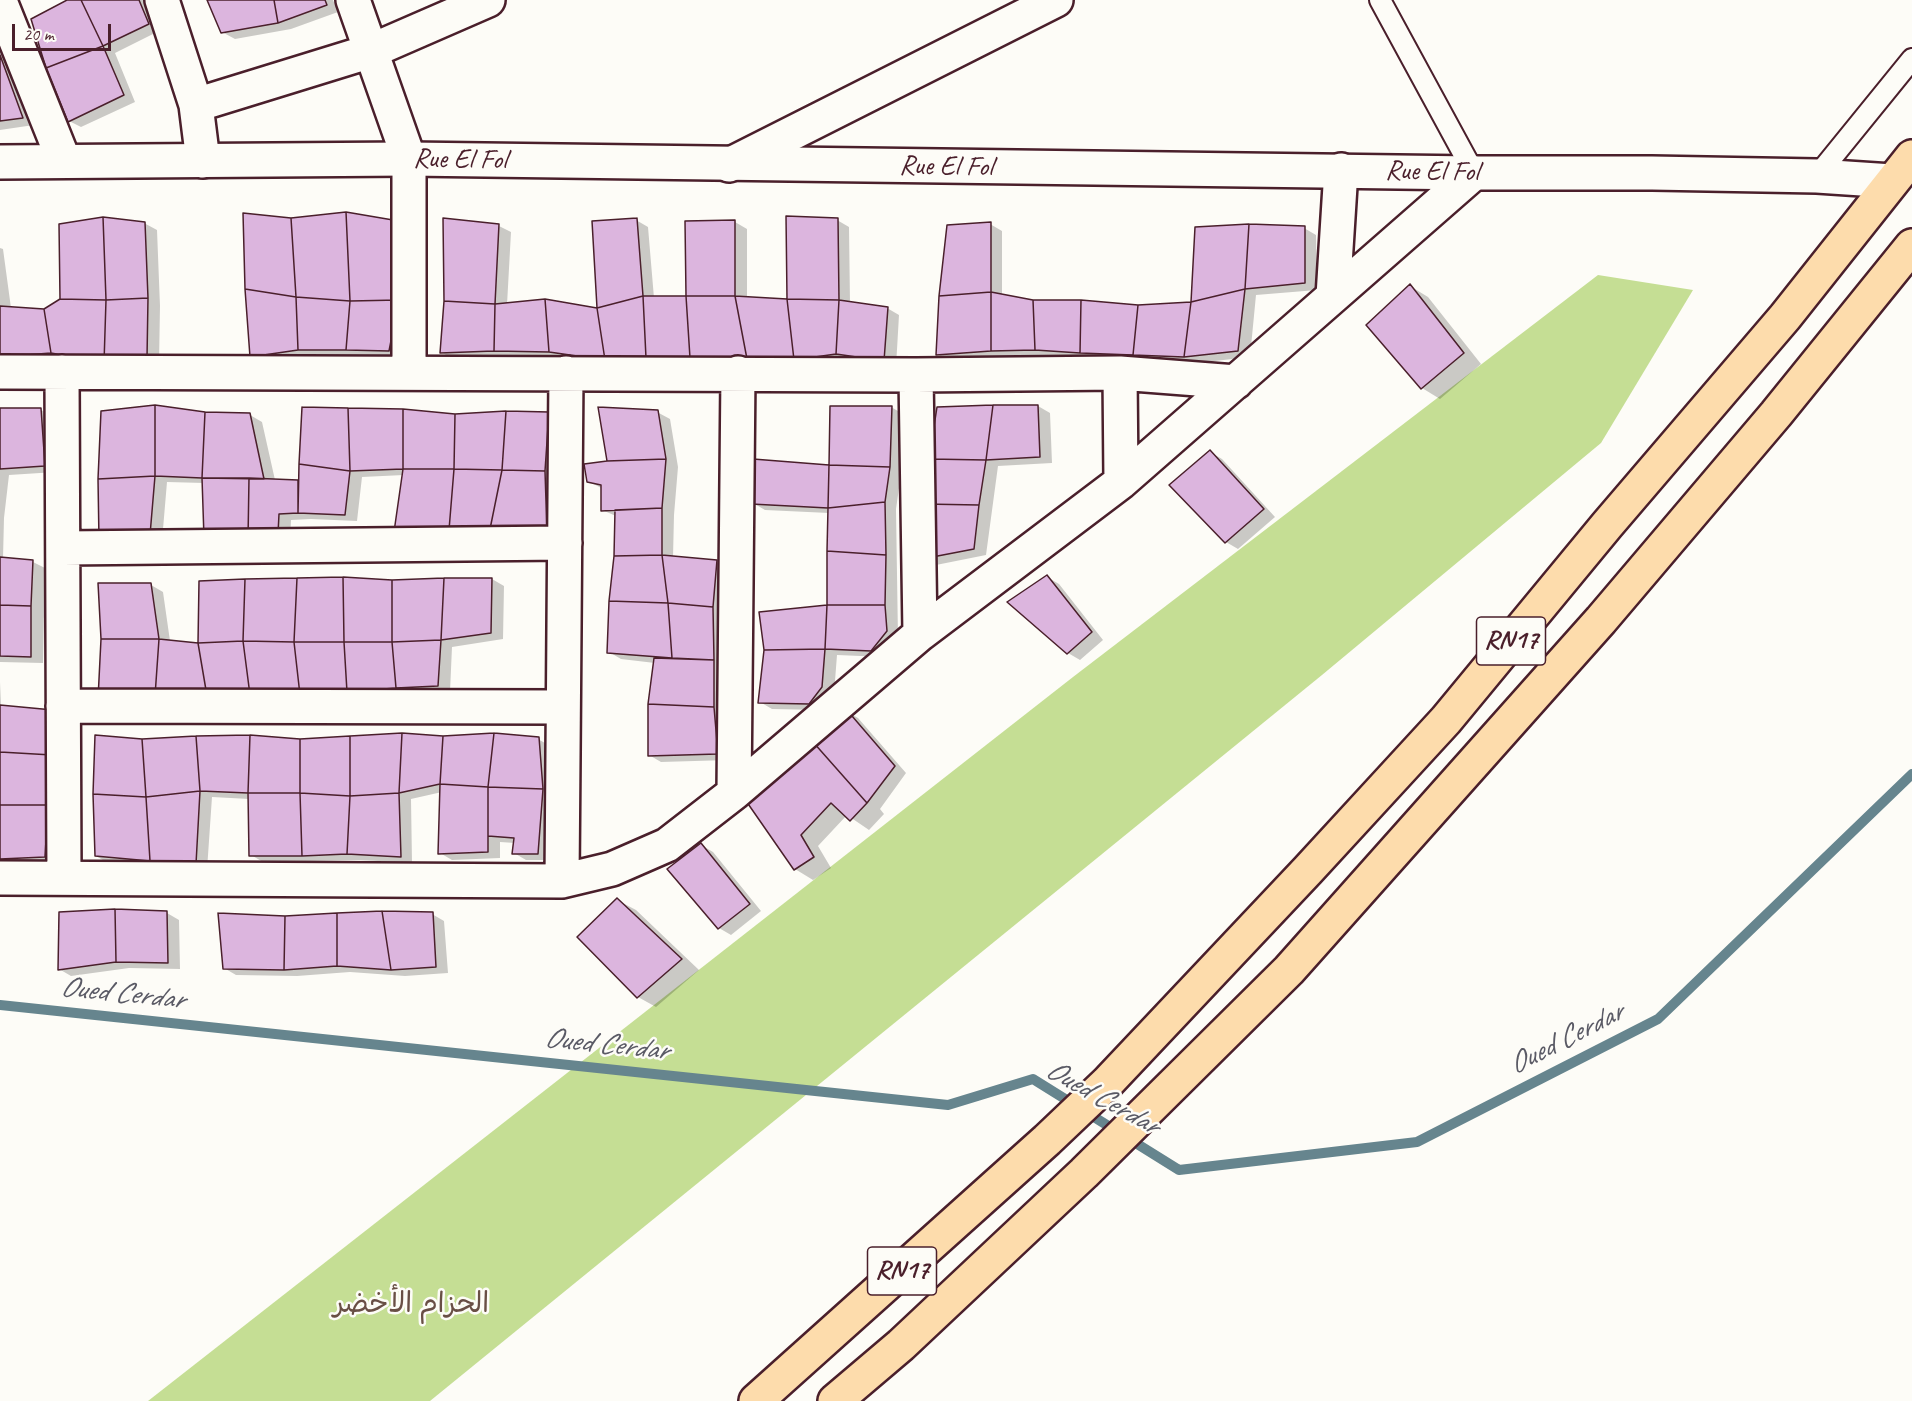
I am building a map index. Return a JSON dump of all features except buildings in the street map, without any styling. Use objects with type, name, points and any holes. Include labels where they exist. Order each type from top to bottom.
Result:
[{"type":"highway","name":"RN17","points":[[756,1401],[1047,1140],[1107,1083],[1446,720],[1607,525],[1785,317],[1902,169]]},
{"type":"highway","name":"RN17","points":[[835,1401],[901,1345],[1084,1173],[1289,970],[1501,733],[1776,414],[1912,246]]},
{"type":"street","points":[[162,0],[196,105],[203,161]]},
{"type":"street","points":[[353,0],[409,159],[409,373]]},
{"type":"street","points":[[196,105],[371,51],[488,0]]},
{"type":"street","points":[[729,165],[1056,0]]},
{"type":"street","points":[[0,1],[64,161]]},
{"type":"street","name":"Rue El Fol","points":[[0,162],[409,159],[729,165],[1817,176],[1902,169]]},
{"type":"street","points":[[1333,296],[1341,170]]},
{"type":"street","points":[[0,878],[562,881],[612,869],[667,845],[734,793],[920,634],[1121,482],[1474,173]]},
{"type":"street","points":[[0,372],[916,375],[1120,373],[1236,382]]},
{"type":"street","points":[[63,372],[64,878]]},
{"type":"street","points":[[562,881],[566,373]]},
{"type":"street","points":[[734,793],[738,373]]},
{"type":"street","points":[[1120,373],[1121,482]]},
{"type":"street","points":[[916,375],[920,634]]},
{"type":"street","points":[[63,548],[565,543]]},
{"type":"street","points":[[63,706],[563,707]]},
{"type":"lane","points":[[1380,0],[1474,173]]},
{"type":"lane","points":[[1817,176],[1912,59]]},
{"type":"green space","name":"الحزام الأخضر","points":[[1598,275],[1693,290],[1601,443],[1322,675],[430,1401],[148,1401],[1073,677]]},
{"type":"waterway","name":"Oued Cerdar","points":[[0,1005],[948,1105],[1033,1079],[1179,1170],[1417,1142],[1658,1019],[1912,774]]}]
